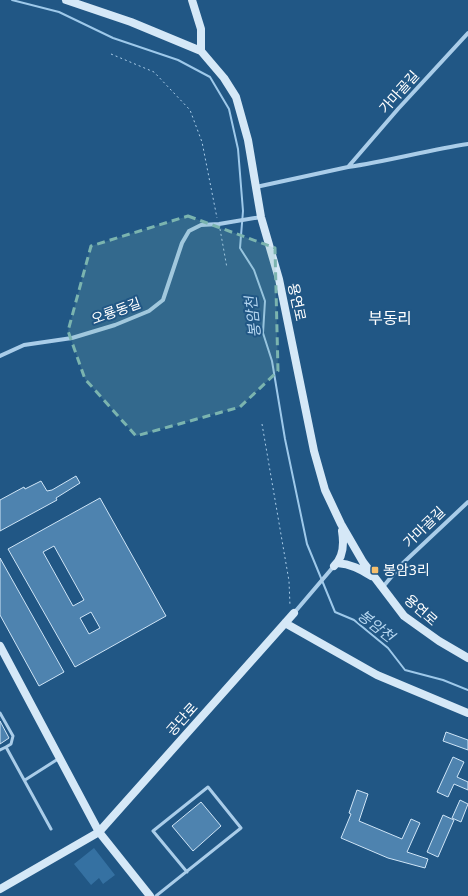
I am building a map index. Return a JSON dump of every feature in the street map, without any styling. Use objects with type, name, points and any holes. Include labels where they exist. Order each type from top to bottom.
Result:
[{"type":"street","name":"용연로","points":[[66,0],[131,22],[201,51],[224,78],[236,97],[259,186],[261,217],[279,279],[314,451],[325,490],[341,524],[375,579],[404,616],[439,641],[468,658]]},
{"type":"street","points":[[192,0],[201,29],[201,51]]},
{"type":"street","name":"가마골길","points":[[348,167],[398,109],[468,34]]},
{"type":"street","points":[[259,186],[348,167],[391,160],[439,148],[468,144]]},
{"type":"street","name":"오룡동길","points":[[0,356],[24,345],[72,338],[115,325],[149,311],[163,300],[182,243],[189,231],[201,225],[219,224],[261,217]]},
{"type":"street","name":"가마골길","points":[[381,588],[402,564],[468,502]]},
{"type":"street","points":[[341,524],[344,543],[336,564],[289,618],[377,675],[468,713]]},
{"type":"street","points":[[336,564],[348,564],[358,568],[375,579]]},
{"type":"street","name":"공단로","points":[[0,889],[99,832],[289,618]]},
{"type":"street","points":[[1,650],[99,832],[150,896]]},
{"type":"lane","points":[[0,713],[14,736],[11,744],[0,750]]},
{"type":"lane","points":[[6,747],[51,829]]},
{"type":"lane","points":[[25,780],[60,758]]},
{"type":"lane","points":[[156,896],[187,872],[241,828],[208,787],[153,831],[187,872]]},
{"type":"path","points":[[111,54],[154,72],[190,110],[202,142],[227,268]]},
{"type":"path","points":[[262,424],[289,581],[289,618]]},
{"type":"highlighted area","points":[[188,216],[275,248],[278,371],[240,407],[136,436],[85,379],[68,331],[91,246]]},
{"type":"shaded area","points":[[94,848],[115,875],[103,884],[99,878],[91,885],[74,864]]},
{"type":"building","points":[[76,476],[80,483],[56,498],[57,500],[0,531],[0,500],[24,487],[25,489],[41,481],[47,491],[52,490]]},
{"type":"building","points":[[100,498],[166,616],[75,667],[8,549]],"holes":[[[54,546],[84,600],[73,606],[43,552]],[[91,612],[100,628],[89,634],[80,618]]]},
{"type":"building","points":[[0,558],[64,672],[39,686],[0,615]]},
{"type":"building","points":[[0,721],[9,738],[0,744]]},
{"type":"building","points":[[446,732],[468,740],[468,750],[443,741]]},
{"type":"building","points":[[453,757],[464,762],[457,777],[468,782],[468,790],[454,784],[448,797],[437,792]]},
{"type":"building","points":[[357,790],[368,794],[359,821],[402,839],[411,819],[420,823],[407,852],[428,859],[425,868],[388,858],[341,838],[351,814],[349,813]]},
{"type":"building","points":[[460,800],[468,804],[461,822],[452,818]]},
{"type":"building","points":[[201,802],[221,826],[193,851],[172,826]]},
{"type":"building","points":[[443,815],[454,820],[438,857],[427,852]]},
{"type":"waterway","name":"봉암천","points":[[12,0],[59,12],[113,38],[178,60],[210,77],[229,109],[238,149],[243,211],[240,248],[254,270],[265,301],[263,333],[272,361],[285,439],[307,544],[335,612],[354,620],[388,648],[405,670],[443,680],[468,690]]},
{"type":"place","name":"봉암3리","points":[[375,570]]},
{"type":"district","name":"부동리","points":[[390,318]]}]
